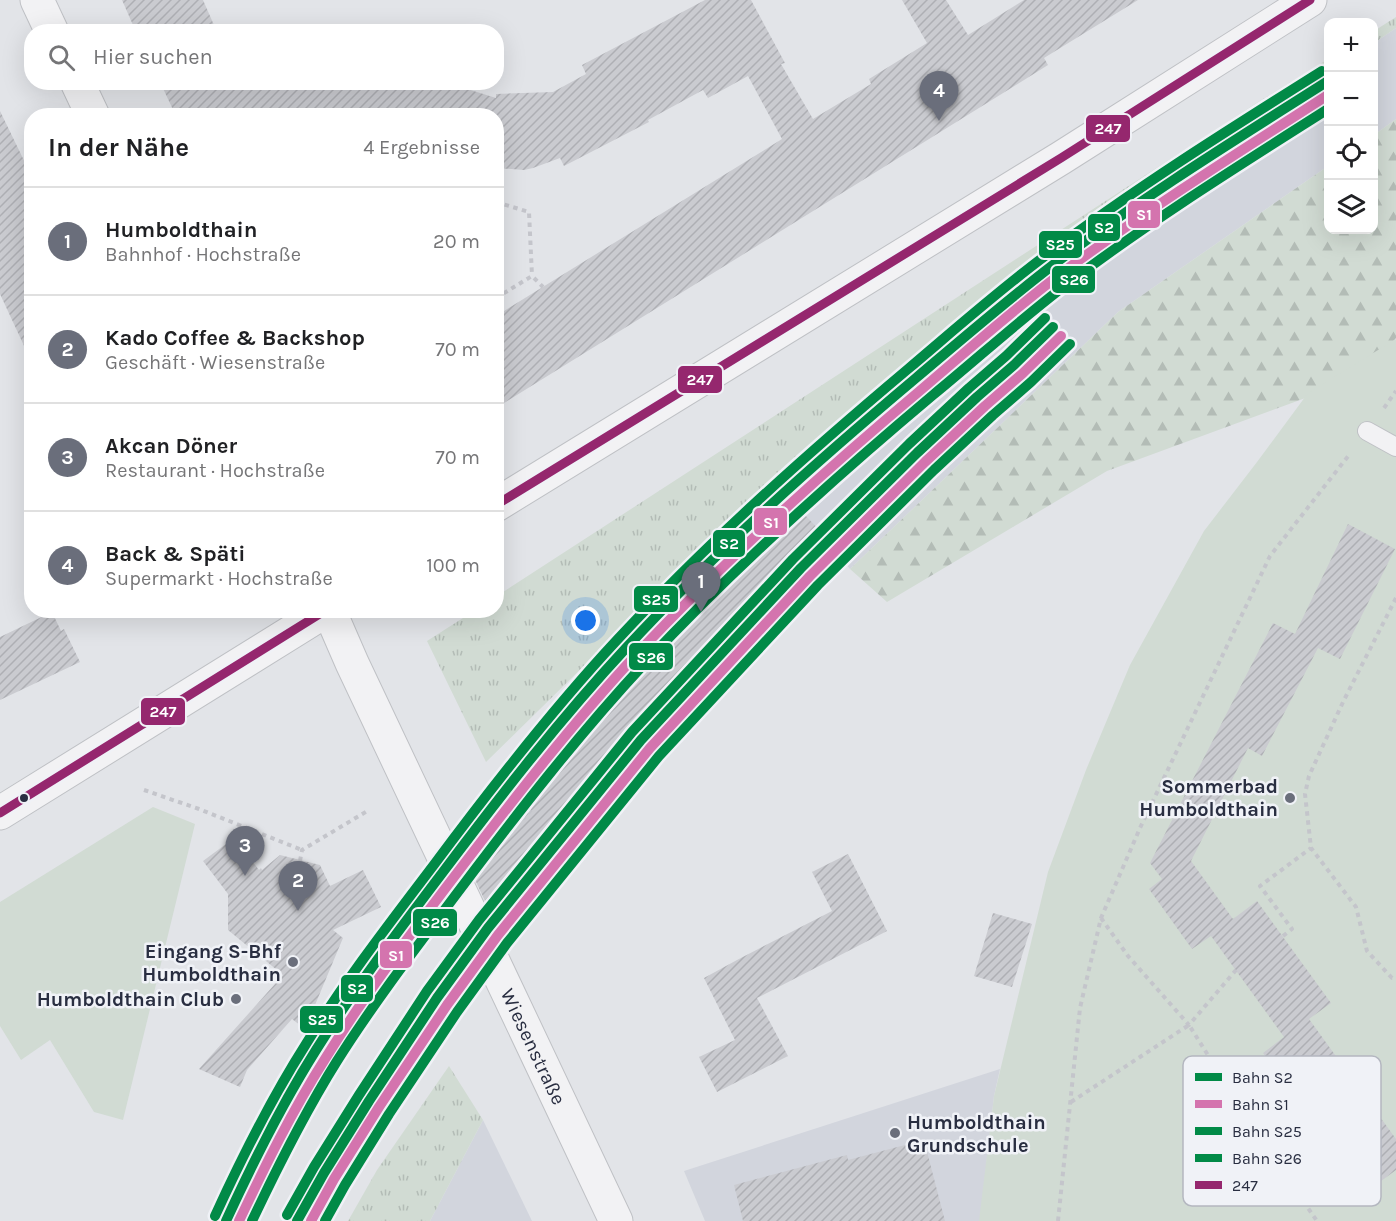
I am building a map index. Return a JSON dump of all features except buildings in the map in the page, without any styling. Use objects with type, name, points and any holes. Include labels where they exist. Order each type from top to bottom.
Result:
[{"type":"street","points":[[37,0],[48,24]]},
{"type":"street","points":[[504,501],[1081,145],[1310,0]]},
{"type":"street","points":[[81,90],[89,108]]},
{"type":"street","points":[[0,813],[315,618]]},
{"type":"street","name":"Wiesenstraße","points":[[332,618],[616,1221]]},
{"type":"lane","points":[[1366,431],[1396,447]]},
{"type":"path","points":[[504,205],[528,213],[532,276],[543,287]]},
{"type":"path","points":[[504,293],[532,276]]},
{"type":"path","points":[[1058,1221],[1080,1008],[1101,918],[1140,828],[1270,556],[1396,392]]},
{"type":"path","points":[[1396,598],[1343,702],[1310,776],[1305,794],[1311,848],[1356,907],[1367,951],[1392,978],[1396,978]]},
{"type":"path","points":[[144,790],[200,808],[302,849]]},
{"type":"path","points":[[513,821],[515,809]]},
{"type":"path","points":[[302,849],[369,810]]},
{"type":"path","points":[[497,830],[513,821],[525,818],[531,810]]},
{"type":"path","points":[[1283,936],[1292,930],[1260,886],[1311,848]]},
{"type":"path","points":[[300,861],[302,849]]},
{"type":"path","points":[[1101,918],[1128,956],[1189,1025],[1208,1056]]},
{"type":"path","points":[[1070,1103],[1189,1025],[1236,970]]},
{"type":"path","points":[[1307,1206],[1317,1221]]},
{"type":"shaded area","points":[[1396,28],[1396,119],[1378,132],[1378,72],[1378,40]]},
{"type":"shaded area","points":[[1324,75],[1324,169],[1118,312],[850,569],[817,530],[769,484],[895,371],[968,312]]},
{"type":"shaded area","name":"Humboldthain Grundschule","points":[[1000,1069],[994,1096],[980,1221],[705,1221],[684,1171]]},
{"type":"shaded area","points":[[483,1120],[532,1221],[430,1221]]},
{"type":"green space","points":[[1396,17],[1396,28],[1378,40],[1378,28]]},
{"type":"green space","points":[[1324,61],[1324,75],[968,312],[895,371],[769,484],[486,762],[427,641],[463,618],[504,618],[504,591]]},
{"type":"green space","points":[[1396,119],[1396,338],[1360,378],[1107,471],[887,602],[850,569],[1118,312],[1324,169],[1324,234],[1378,234],[1378,132]]},
{"type":"green space","points":[[1396,339],[1396,1221],[979,1221],[994,1096],[1048,872],[1086,770],[1130,665],[1204,531],[1308,393]]},
{"type":"green space","points":[[153,807],[195,824],[123,1120],[94,1112],[50,1040],[21,1060],[0,1026],[0,902]]},
{"type":"green space","points":[[449,1066],[483,1120],[430,1221],[348,1221],[377,1170]]},
{"type":"rail line","name":"S25","points":[[215,1216],[269,1107],[293,1065],[351,976],[522,750],[569,694],[651,604],[795,467],[1010,283],[1147,184],[1322,71]]},
{"type":"rail line","name":"S2","points":[[226,1221],[291,1091],[331,1027],[394,937],[532,757],[579,701],[661,611],[731,542],[841,442],[1035,279],[1154,193],[1324,84]]},
{"type":"rail line","name":"S1","points":[[239,1221],[301,1099],[355,1012],[387,966],[542,764],[636,655],[739,551],[811,485],[1027,300],[1063,272],[1194,181],[1324,98]]},
{"type":"rail line","name":"S26","points":[[252,1221],[314,1100],[351,1039],[382,995],[550,773],[597,717],[679,627],[822,491],[1050,297],[1163,216],[1324,112]]},
{"type":"rail line","name":"S25","points":[[287,1215],[314,1167],[427,991],[479,920],[632,732],[793,559],[909,444],[1045,318]]},
{"type":"rail line","name":"S2","points":[[297,1221],[369,1101],[437,998],[488,928],[641,740],[801,568],[917,453],[1053,327]]},
{"type":"rail line","name":"S1","points":[[311,1221],[379,1107],[447,1005],[498,935],[650,748],[810,576],[925,462],[1061,336]]},
{"type":"rail line","name":"S26","points":[[325,1221],[389,1114],[457,1012],[507,943],[659,756],[818,585],[934,470],[1070,344]]},
{"type":"transit line","name":"247","points":[[504,500],[1061,158],[1310,0]]},
{"type":"transit line","name":"247","points":[[0,813],[313,618]]},
{"type":"place","name":"Back & Späti","points":[[939,121]]},
{"type":"place","name":"Humboldthain","points":[[701,612]]},
{"type":"place","name":"Sommerbad Humboldthain","points":[[1290,798]]},
{"type":"place","name":"Akcan Döner","points":[[245,876]]},
{"type":"place","name":"Kado Coffee & Backshop","points":[[298,911]]},
{"type":"place","name":"Eingang S-Bhf Humboldthain","points":[[293,962]]},
{"type":"place","name":"Humboldthain Club","points":[[236,999]]},
{"type":"place","name":"Humboldthain Grundschule","points":[[895,1133]]}]
